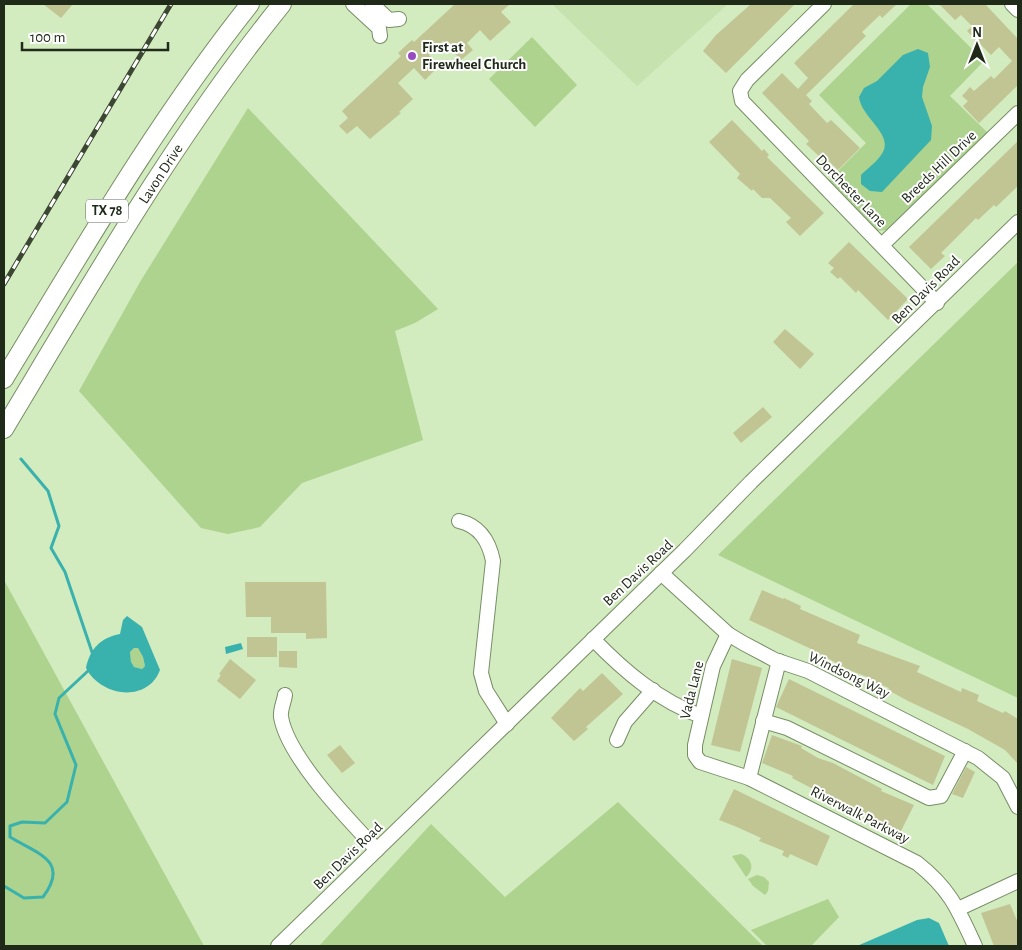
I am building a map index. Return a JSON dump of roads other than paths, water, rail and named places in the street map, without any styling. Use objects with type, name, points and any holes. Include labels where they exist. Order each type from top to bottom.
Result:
[{"type":"main road","name":"Lavon Drive","points":[[4,379],[146,147],[205,61],[250,4]]},
{"type":"main road","name":"Lavon Drive","points":[[4,429],[166,165],[217,90],[282,4]]},
{"type":"street","points":[[353,4],[380,28],[380,36]]},
{"type":"street","points":[[372,4],[389,20],[399,19]]},
{"type":"street","name":"Dorchester Lane","points":[[824,4],[747,80],[740,91],[742,101],[938,303]]},
{"type":"street","points":[[1012,4],[1018,10]]},
{"type":"street","name":"Breeds Hill Drive","points":[[882,245],[1018,113]]},
{"type":"street","name":"Ben Davis Road","points":[[278,946],[938,303],[1018,222]]},
{"type":"street","points":[[459,521],[470,524],[481,533],[490,548],[493,561],[481,673],[486,691],[493,705],[507,724]]},
{"type":"street","name":"Windsong Way","points":[[661,573],[728,634],[779,661],[808,672],[978,758],[1003,778],[1018,807]]},
{"type":"street","name":"Vada Lane","points":[[695,756],[695,745],[713,666],[728,634]]},
{"type":"street","points":[[592,639],[621,668],[681,709],[701,716]]},
{"type":"street","points":[[749,778],[779,661]]},
{"type":"street","points":[[617,740],[625,722],[653,690]]},
{"type":"street","points":[[285,695],[280,715],[284,730],[297,753],[315,779],[377,850]]},
{"type":"street","points":[[763,721],[787,728],[929,798],[941,796],[965,751]]},
{"type":"street","name":"Riverwalk Parkway","points":[[695,756],[705,766],[749,778],[917,863],[934,877],[953,899],[975,946]]},
{"type":"street","points":[[958,909],[1017,886]]},
{"type":"water","points":[[918,49],[928,53],[930,67],[923,87],[922,97],[932,126],[931,140],[882,192],[870,191],[861,184],[861,175],[883,152],[885,145],[884,139],[865,111],[859,97],[864,88],[877,81],[903,55]]},
{"type":"water","points":[[127,616],[142,627],[160,670],[154,681],[145,688],[135,692],[112,690],[93,678],[86,668],[90,655],[97,645],[107,638],[120,634],[123,620]],"holes":[[[134,648],[138,648],[145,666],[142,669],[134,667],[131,662],[130,652]]]},
{"type":"water","points":[[241,643],[243,649],[226,654],[225,647]]},
{"type":"water","points":[[929,918],[939,923],[949,946],[857,946],[917,920]]},
{"type":"waterway","points":[[21,459],[48,491],[59,526],[51,548],[65,572],[93,655]]},
{"type":"waterway","points":[[4,886],[24,898],[43,897],[50,885],[53,875],[52,867],[40,854],[10,837],[10,826],[22,822],[45,823],[67,802],[76,765],[55,714],[59,698],[89,670]]},
{"type":"railway","points":[[4,284],[171,4]]},
{"type":"place","name":"First at Firewheel Church","points":[[412,56]]}]
